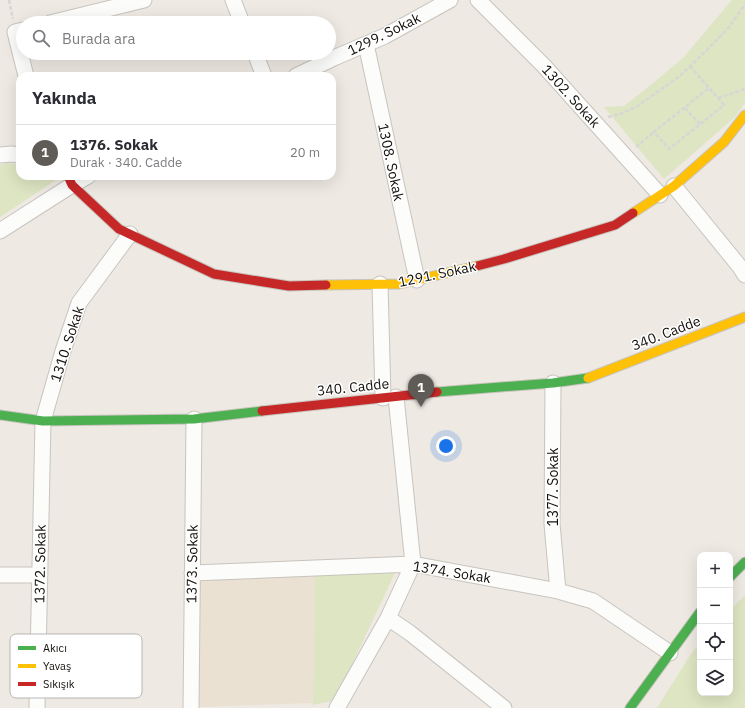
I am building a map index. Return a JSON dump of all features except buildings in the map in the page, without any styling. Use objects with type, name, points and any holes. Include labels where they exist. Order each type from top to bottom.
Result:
[{"type":"street","points":[[79,16],[144,0]]},
{"type":"street","points":[[233,0],[239,16]]},
{"type":"street","name":"1299. Sokak","points":[[336,57],[385,36],[450,0]]},
{"type":"street","name":"1302. Sokak","points":[[478,0],[544,66],[660,195]]},
{"type":"street","name":"1308. Sokak","points":[[366,44],[417,280]]},
{"type":"street","points":[[24,60],[25,72]]},
{"type":"street","points":[[258,60],[262,72]]},
{"type":"street","name":"1299. Sokak","points":[[304,72],[330,60]]},
{"type":"street","name":"1291. Sokak","points":[[70,180],[119,229],[214,274],[289,286],[399,284],[504,259],[615,225],[674,186],[724,142],[745,115]]},
{"type":"street","points":[[0,155],[16,155]]},
{"type":"street","points":[[0,231],[70,180]]},
{"type":"street","points":[[674,186],[745,275]]},
{"type":"street","name":"1310. Sokak","points":[[43,421],[63,351],[79,303],[130,234]]},
{"type":"street","points":[[337,708],[388,618],[413,564],[389,398],[380,284]]},
{"type":"street","name":"340. Cadde","points":[[0,415],[43,421],[194,419],[463,390],[553,383],[588,378],[745,317]]},
{"type":"street","name":"1377. Sokak","points":[[553,383],[552,524],[558,591]]},
{"type":"street","name":"1373. Sokak","points":[[191,708],[194,419]]},
{"type":"street","name":"1372. Sokak","points":[[39,634],[43,421]]},
{"type":"street","points":[[733,574],[745,562]]},
{"type":"street","name":"1374. Sokak","points":[[192,573],[413,564],[558,591],[593,601],[670,653]]},
{"type":"street","points":[[0,576],[40,575]]},
{"type":"street","points":[[630,708],[697,616]]},
{"type":"street","points":[[388,618],[410,633],[504,708]]},
{"type":"street","name":"1372. Sokak","points":[[37,698],[37,708]]},
{"type":"path","points":[[9,0],[16,22]]},
{"type":"path","points":[[594,122],[623,113],[636,107],[680,76],[730,26],[745,4]]},
{"type":"path","points":[[654,132],[669,149],[724,105],[690,66]]},
{"type":"path","points":[[624,155],[709,88]]},
{"type":"path","points":[[718,98],[745,89]]},
{"type":"path","points":[[685,108],[700,124]]},
{"type":"shaded area","points":[[315,574],[313,703],[196,707],[194,577]]},
{"type":"green space","points":[[732,0],[745,0],[745,103],[735,117],[664,179],[604,107],[624,106],[683,58]]},
{"type":"green space","points":[[7,163],[16,164],[16,180],[56,180],[0,217],[0,165]]},
{"type":"green space","points":[[395,573],[336,698],[331,701],[313,705],[315,574]]},
{"type":"green space","points":[[745,595],[745,708],[657,708],[697,647],[697,696],[733,696],[733,607]]},
{"type":"traffic: fast","points":[[437,392],[553,383],[588,378]]},
{"type":"traffic: fast","points":[[0,415],[43,421],[194,419],[262,411]]},
{"type":"traffic: fast","points":[[733,574],[745,562]]},
{"type":"traffic: fast","points":[[630,708],[697,616]]},
{"type":"traffic: slow","points":[[633,213],[674,186],[724,142],[745,115]]},
{"type":"traffic: slow","points":[[326,285],[399,284],[477,266]]},
{"type":"traffic: slow","points":[[588,378],[745,317]]},
{"type":"traffic: jam","points":[[70,180],[72,185],[119,229],[214,274],[289,286],[326,285]]},
{"type":"traffic: jam","points":[[477,266],[615,225],[633,213]]},
{"type":"traffic: jam","points":[[262,411],[437,392]]},
{"type":"place","name":"1376. Sokak","points":[[421,407]]}]
